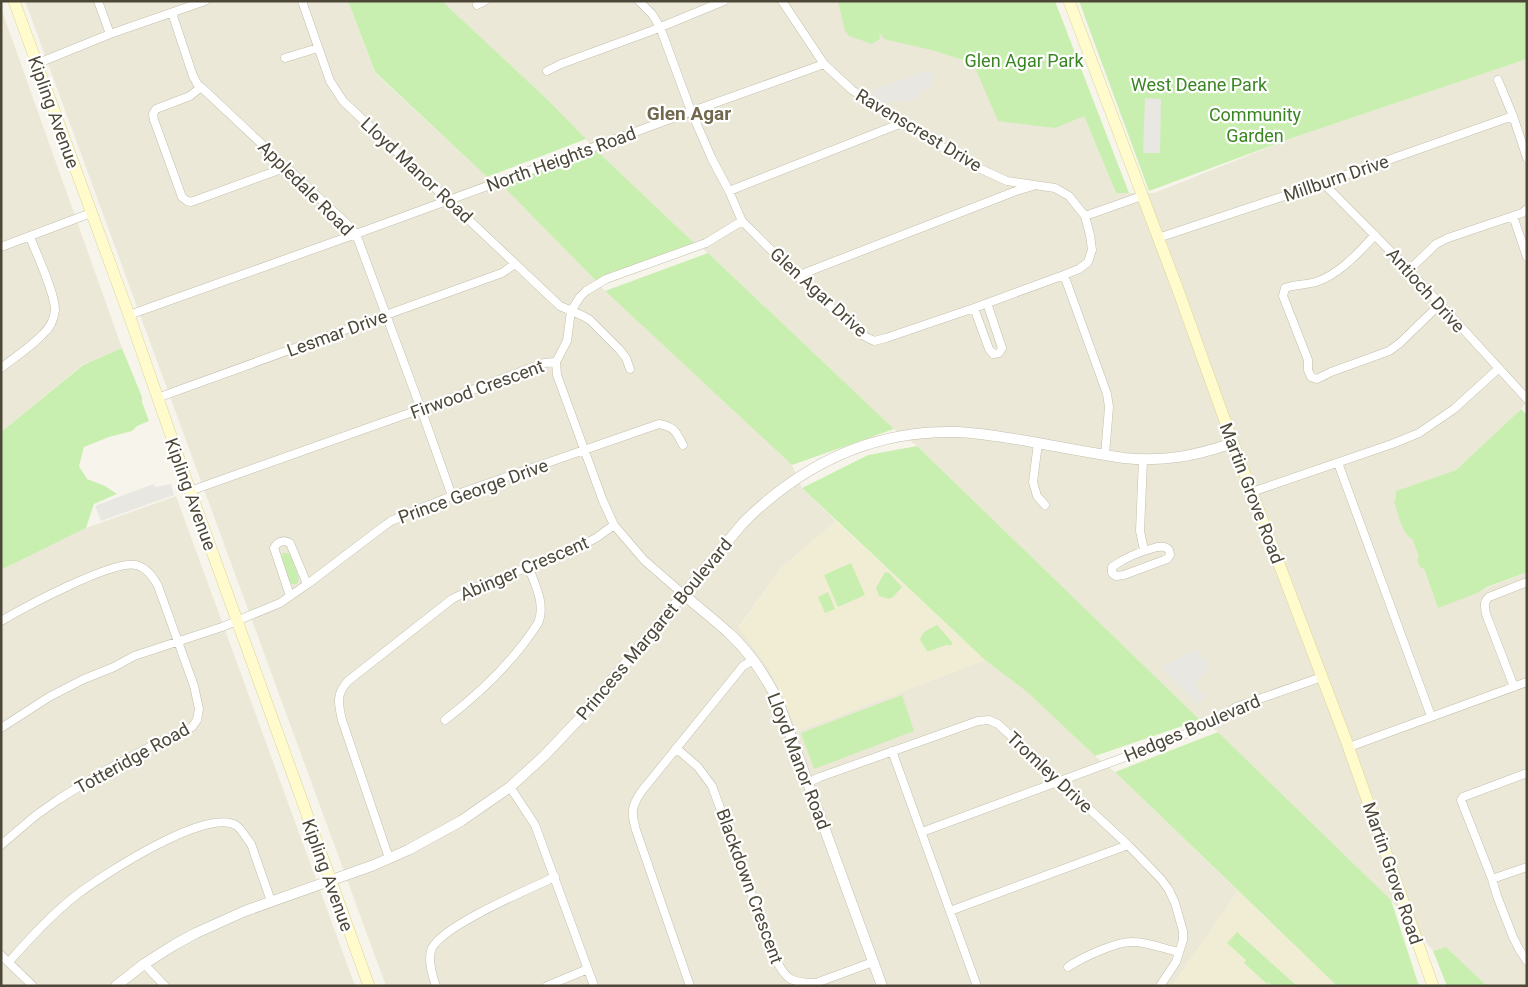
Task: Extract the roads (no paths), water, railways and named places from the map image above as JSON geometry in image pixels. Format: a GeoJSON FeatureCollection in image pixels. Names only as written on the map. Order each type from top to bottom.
{"type":"FeatureCollection","features":[{"type":"Feature","properties":{"kind":"main road","name":"Kipling Avenue"},"geometry":{"type":"LineString","coordinates":[[14,1],[369,986]]}},
{"type":"Feature","properties":{"kind":"main road","name":"Martin Grove Road"},"geometry":{"type":"LineString","coordinates":[[1069,1],[1233,444],[1349,747],[1433,986]]}},
{"type":"Feature","properties":{"kind":"street"},"geometry":{"type":"LineString","coordinates":[[98,1],[110,34]]}},
{"type":"Feature","properties":{"kind":"street"},"geometry":{"type":"LineString","coordinates":[[36,64],[110,34],[205,1]]}},
{"type":"Feature","properties":{"kind":"street","name":"Lloyd Manor Road"},"geometry":{"type":"LineString","coordinates":[[302,1],[333,87],[343,101],[560,306],[590,320],[626,358],[630,369]]}},
{"type":"Feature","properties":{"kind":"street","name":"Glen Agar Drive"},"geometry":{"type":"LineString","coordinates":[[639,1],[652,14],[660,27],[691,111],[742,221],[797,276],[860,334],[874,341],[974,308],[1079,269],[1088,262],[1092,250],[1085,216]]}},
{"type":"Feature","properties":{"kind":"street"},"geometry":{"type":"LineString","coordinates":[[547,71],[724,1]]}},
{"type":"Feature","properties":{"kind":"street","name":"Ravenscrest Drive"},"geometry":{"type":"LineString","coordinates":[[782,1],[824,64],[852,90],[972,165],[1007,181],[1055,188],[1069,196],[1085,216]]}},
{"type":"Feature","properties":{"kind":"street","name":"Appledale Road"},"geometry":{"type":"LineString","coordinates":[[172,13],[194,81],[287,166],[348,224],[356,234],[422,409],[452,496]]}},
{"type":"Feature","properties":{"kind":"street"},"geometry":{"type":"LineString","coordinates":[[285,58],[318,48]]}},
{"type":"Feature","properties":{"kind":"street","name":"North Heights Road"},"geometry":{"type":"LineString","coordinates":[[128,315],[824,64]]}},
{"type":"Feature","properties":{"kind":"street"},"geometry":{"type":"LineString","coordinates":[[1498,80],[1513,116],[1527,158]]}},
{"type":"Feature","properties":{"kind":"street"},"geometry":{"type":"LineString","coordinates":[[202,87],[190,96],[156,109],[152,114],[182,196],[187,201],[191,202],[287,166]]}},
{"type":"Feature","properties":{"kind":"street","name":"Millburn Drive"},"geometry":{"type":"LineString","coordinates":[[1158,238],[1323,184],[1513,116]]}},
{"type":"Feature","properties":{"kind":"street"},"geometry":{"type":"LineString","coordinates":[[729,191],[902,123]]}},
{"type":"Feature","properties":{"kind":"street","name":"Antioch Drive"},"geometry":{"type":"LineString","coordinates":[[1323,184],[1409,270],[1498,369],[1526,397]]}},
{"type":"Feature","properties":{"kind":"street"},"geometry":{"type":"LineString","coordinates":[[797,276],[1016,191],[1037,185]]}},
{"type":"Feature","properties":{"kind":"street"},"geometry":{"type":"LineString","coordinates":[[460,211],[464,194]]}},
{"type":"Feature","properties":{"kind":"street"},"geometry":{"type":"LineString","coordinates":[[1085,216],[1142,196]]}},
{"type":"Feature","properties":{"kind":"street"},"geometry":{"type":"LineString","coordinates":[[1409,270],[1436,244],[1448,238],[1522,213],[1527,209]]}},
{"type":"Feature","properties":{"kind":"street"},"geometry":{"type":"LineString","coordinates":[[1,247],[91,213]]}},
{"type":"Feature","properties":{"kind":"street"},"geometry":{"type":"LineString","coordinates":[[1514,216],[1527,257]]}},
{"type":"Feature","properties":{"kind":"street","name":"Firwood Crescent"},"geometry":{"type":"LineString","coordinates":[[190,491],[422,409],[544,363],[556,362],[567,341],[571,312],[586,291],[606,279],[706,243],[742,221]]}},
{"type":"Feature","properties":{"kind":"street"},"geometry":{"type":"LineString","coordinates":[[1375,235],[1341,268],[1331,275],[1306,285],[1285,288],[1283,296],[1308,360],[1308,370],[1311,377],[1314,379],[1318,378],[1389,351],[1400,343],[1439,304]]}},
{"type":"Feature","properties":{"kind":"street"},"geometry":{"type":"LineString","coordinates":[[1,368],[44,334],[54,316],[55,308],[52,293],[30,237]]}},
{"type":"Feature","properties":{"kind":"street","name":"Lesmar Drive"},"geometry":{"type":"LineString","coordinates":[[157,398],[502,274],[516,264]]}},
{"type":"Feature","properties":{"kind":"street"},"geometry":{"type":"LineString","coordinates":[[1064,275],[1107,394],[1109,407],[1105,455]]}},
{"type":"Feature","properties":{"kind":"street"},"geometry":{"type":"LineString","coordinates":[[974,308],[989,349],[993,354],[999,354],[1002,348],[987,303]]}},
{"type":"Feature","properties":{"kind":"street","name":"Lloyd Manor Road"},"geometry":{"type":"LineString","coordinates":[[556,362],[556,375],[603,501],[614,525],[644,560],[730,634],[753,660],[772,687],[882,986]]}},
{"type":"Feature","properties":{"kind":"street"},"geometry":{"type":"LineString","coordinates":[[1252,492],[1401,441],[1428,428],[1454,410],[1498,369]]}},
{"type":"Feature","properties":{"kind":"street","name":"Prince George Drive"},"geometry":{"type":"LineString","coordinates":[[1,728],[49,697],[134,656],[222,627],[280,603],[391,521],[430,504],[660,424],[669,426],[674,430],[683,445]]}},
{"type":"Feature","properties":{"kind":"street","name":"Princess Margaret Boulevard"},"geometry":{"type":"LineString","coordinates":[[116,986],[144,964],[196,932],[245,911],[389,858],[446,830],[510,788],[580,718],[742,524],[758,508],[795,478],[818,465],[844,453],[890,438],[941,432],[985,434],[1143,460],[1183,457],[1233,444]]}},
{"type":"Feature","properties":{"kind":"street"},"geometry":{"type":"LineString","coordinates":[[1038,443],[1033,482],[1037,496],[1045,506]]}},
{"type":"Feature","properties":{"kind":"street"},"geometry":{"type":"LineString","coordinates":[[1143,460],[1140,531],[1144,550]]}},
{"type":"Feature","properties":{"kind":"street"},"geometry":{"type":"LineString","coordinates":[[1338,463],[1431,716]]}},
{"type":"Feature","properties":{"kind":"street","name":"Abinger Crescent"},"geometry":{"type":"LineString","coordinates":[[389,858],[342,720],[338,705],[342,688],[348,681],[452,599],[481,585],[529,568],[584,545],[614,525]]}},
{"type":"Feature","properties":{"kind":"street"},"geometry":{"type":"LineString","coordinates":[[290,596],[274,548],[277,543],[287,541],[290,543],[307,584]]}},
{"type":"Feature","properties":{"kind":"street"},"geometry":{"type":"LineString","coordinates":[[1167,547],[1170,555],[1167,559],[1124,575],[1116,576],[1112,573],[1114,566],[1144,550],[1167,547]]}},
{"type":"Feature","properties":{"kind":"street"},"geometry":{"type":"LineString","coordinates":[[1,621],[23,608],[94,574],[121,566],[136,565],[154,577],[178,642]]}},
{"type":"Feature","properties":{"kind":"street"},"geometry":{"type":"LineString","coordinates":[[445,720],[477,694],[509,662],[538,624],[541,617],[540,600],[529,568]]}},
{"type":"Feature","properties":{"kind":"street"},"geometry":{"type":"LineString","coordinates":[[1514,688],[1486,614],[1485,600],[1497,593],[1527,582]]}},
{"type":"Feature","properties":{"kind":"street","name":"Totteridge Road"},"geometry":{"type":"LineString","coordinates":[[1,845],[35,816],[78,787],[163,740],[181,734],[192,727],[197,720],[198,697],[178,642]]}},
{"type":"Feature","properties":{"kind":"street"},"geometry":{"type":"LineString","coordinates":[[690,986],[631,811],[641,792],[676,748],[743,666],[753,660]]}},
{"type":"Feature","properties":{"kind":"street","name":"Hedges Boulevard"},"geometry":{"type":"LineString","coordinates":[[922,832],[1061,782],[1211,724],[1236,707],[1322,677]]}},
{"type":"Feature","properties":{"kind":"street"},"geometry":{"type":"LineString","coordinates":[[1349,747],[1527,682]]}},
{"type":"Feature","properties":{"kind":"street","name":"Tromley Drive"},"geometry":{"type":"LineString","coordinates":[[808,782],[820,776],[978,721],[994,721],[1128,845],[1161,879],[1172,895],[1183,940],[1176,962],[1160,986]]}},
{"type":"Feature","properties":{"kind":"street","name":"Blackdown Crescent"},"geometry":{"type":"LineString","coordinates":[[676,748],[698,767],[712,786],[775,958],[783,974],[790,980],[816,983],[873,962]]}},
{"type":"Feature","properties":{"kind":"street"},"geometry":{"type":"LineString","coordinates":[[892,751],[977,986]]}},
{"type":"Feature","properties":{"kind":"street"},"geometry":{"type":"LineString","coordinates":[[1527,773],[1463,797],[1461,800],[1513,937],[1518,949],[1527,961]]}},
{"type":"Feature","properties":{"kind":"street"},"geometry":{"type":"LineString","coordinates":[[510,788],[536,825],[594,986]]}},
{"type":"Feature","properties":{"kind":"street"},"geometry":{"type":"LineString","coordinates":[[9,962],[31,936],[59,910],[102,877],[168,840],[189,830],[213,823],[237,826],[247,838],[251,844],[271,902]]}},
{"type":"Feature","properties":{"kind":"street"},"geometry":{"type":"LineString","coordinates":[[950,911],[1128,845]]}},
{"type":"Feature","properties":{"kind":"street"},"geometry":{"type":"LineString","coordinates":[[1492,879],[1527,867]]}},
{"type":"Feature","properties":{"kind":"street"},"geometry":{"type":"LineString","coordinates":[[436,986],[430,964],[430,955],[441,937],[479,913],[555,877]]}},
{"type":"Feature","properties":{"kind":"street"},"geometry":{"type":"LineString","coordinates":[[1068,967],[1076,961],[1107,948],[1132,942],[1179,952]]}},
{"type":"Feature","properties":{"kind":"street"},"geometry":{"type":"LineString","coordinates":[[1,955],[33,986]]}},
{"type":"Feature","properties":{"kind":"street"},"geometry":{"type":"LineString","coordinates":[[144,964],[165,986]]}},
{"type":"Feature","properties":{"kind":"street"},"geometry":{"type":"LineString","coordinates":[[547,986],[588,969]]}},
{"type":"Feature","properties":{"kind":"district","name":"Glen Agar"},"geometry":{"type":"Point","coordinates":[689,113]}},
{"type":"Feature","properties":{"kind":"park label","name":"Glen Agar Park"},"geometry":{"type":"Point","coordinates":[1024,60]}},
{"type":"Feature","properties":{"kind":"park label","name":"West Deane Park"},"geometry":{"type":"Point","coordinates":[1199,84]}},
{"type":"Feature","properties":{"kind":"park label","name":"Community Garden"},"geometry":{"type":"Point","coordinates":[1255,124]}}]}
